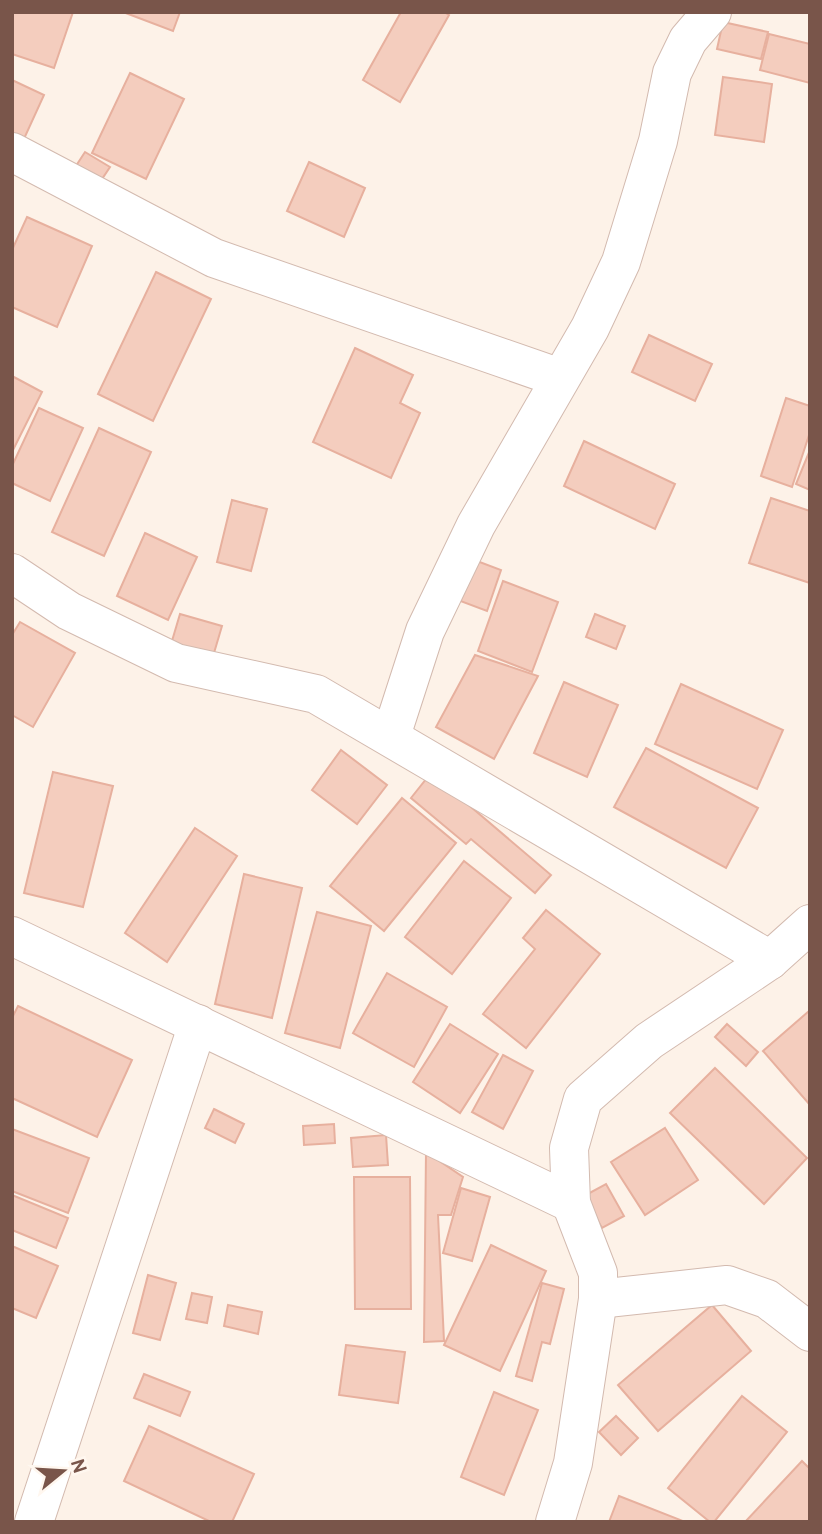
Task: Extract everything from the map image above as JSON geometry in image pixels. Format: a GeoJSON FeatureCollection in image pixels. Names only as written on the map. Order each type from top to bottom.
{"type":"FeatureCollection","features":[{"type":"Feature","properties":{"kind":"street"},"geometry":{"type":"LineString","coordinates":[[391,736],[425,631],[476,525],[590,328],[621,262],[658,141],[672,73],[688,40],[712,12]]}},
{"type":"Feature","properties":{"kind":"street"},"geometry":{"type":"LineString","coordinates":[[12,152],[214,258],[560,378]]}},
{"type":"Feature","properties":{"kind":"street"},"geometry":{"type":"LineString","coordinates":[[12,573],[69,611],[176,663],[316,694],[771,960]]}},
{"type":"Feature","properties":{"kind":"street"},"geometry":{"type":"LineString","coordinates":[[555,1522],[573,1463],[598,1299],[598,1273],[571,1203],[569,1147],[583,1099],[649,1041],[771,960],[810,924]]}},
{"type":"Feature","properties":{"kind":"street"},"geometry":{"type":"LineString","coordinates":[[12,936],[571,1203]]}},
{"type":"Feature","properties":{"kind":"street"},"geometry":{"type":"LineString","coordinates":[[34,1522],[198,1024]]}},
{"type":"Feature","properties":{"kind":"street"},"geometry":{"type":"LineString","coordinates":[[598,1299],[727,1284],[767,1299],[810,1332]]}},
{"type":"Feature","properties":{"kind":"building"},"geometry":{"type":"Polygon","coordinates":[[[12,12],[73,12],[54,68],[12,54],[12,12]]]}},
{"type":"Feature","properties":{"kind":"building"},"geometry":{"type":"Polygon","coordinates":[[[123,12],[180,12],[173,31],[123,12]]]}},
{"type":"Feature","properties":{"kind":"building"},"geometry":{"type":"Polygon","coordinates":[[[401,12],[444,12],[449,15],[400,102],[363,80],[401,12]]]}},
{"type":"Feature","properties":{"kind":"building"},"geometry":{"type":"Polygon","coordinates":[[[723,22],[768,32],[761,59],[717,49],[723,22]]]}},
{"type":"Feature","properties":{"kind":"building"},"geometry":{"type":"Polygon","coordinates":[[[769,34],[810,44],[810,83],[760,70],[769,34]]]}},
{"type":"Feature","properties":{"kind":"building"},"geometry":{"type":"Polygon","coordinates":[[[130,73],[184,99],[146,179],[92,153],[130,73]]]}},
{"type":"Feature","properties":{"kind":"building"},"geometry":{"type":"Polygon","coordinates":[[[723,77],[772,84],[764,142],[715,135],[723,77]]]}},
{"type":"Feature","properties":{"kind":"building"},"geometry":{"type":"Polygon","coordinates":[[[12,80],[44,95],[23,141],[12,136],[12,80]]]}},
{"type":"Feature","properties":{"kind":"building"},"geometry":{"type":"Polygon","coordinates":[[[85,152],[110,167],[96,188],[72,172],[85,152]]]}},
{"type":"Feature","properties":{"kind":"building"},"geometry":{"type":"Polygon","coordinates":[[[309,162],[365,188],[344,237],[287,211],[309,162]]]}},
{"type":"Feature","properties":{"kind":"building"},"geometry":{"type":"Polygon","coordinates":[[[27,217],[92,246],[57,327],[12,307],[12,250],[27,217]]]}},
{"type":"Feature","properties":{"kind":"building"},"geometry":{"type":"Polygon","coordinates":[[[156,272],[211,299],[153,421],[98,394],[156,272]]]}},
{"type":"Feature","properties":{"kind":"building"},"geometry":{"type":"Polygon","coordinates":[[[649,335],[712,364],[695,401],[632,372],[649,335]]]}},
{"type":"Feature","properties":{"kind":"building"},"geometry":{"type":"Polygon","coordinates":[[[355,348],[413,375],[400,403],[420,413],[391,478],[313,442],[355,348]]]}},
{"type":"Feature","properties":{"kind":"building"},"geometry":{"type":"Polygon","coordinates":[[[12,376],[42,392],[12,452],[12,376]]]}},
{"type":"Feature","properties":{"kind":"building"},"geometry":{"type":"Polygon","coordinates":[[[786,398],[810,406],[810,432],[792,487],[761,476],[786,398]]]}},
{"type":"Feature","properties":{"kind":"building"},"geometry":{"type":"Polygon","coordinates":[[[39,408],[83,428],[50,501],[12,483],[12,466],[39,408]]]}},
{"type":"Feature","properties":{"kind":"building"},"geometry":{"type":"Polygon","coordinates":[[[99,428],[151,452],[104,556],[52,532],[99,428]]]}},
{"type":"Feature","properties":{"kind":"building"},"geometry":{"type":"Polygon","coordinates":[[[584,441],[675,484],[655,529],[564,486],[584,441]]]}},
{"type":"Feature","properties":{"kind":"building"},"geometry":{"type":"Polygon","coordinates":[[[810,450],[810,490],[796,484],[810,450]]]}},
{"type":"Feature","properties":{"kind":"building"},"geometry":{"type":"Polygon","coordinates":[[[771,498],[810,511],[810,583],[749,563],[771,498]]]}},
{"type":"Feature","properties":{"kind":"building"},"geometry":{"type":"Polygon","coordinates":[[[232,500],[267,509],[251,571],[217,562],[232,500]]]}},
{"type":"Feature","properties":{"kind":"building"},"geometry":{"type":"Polygon","coordinates":[[[145,533],[197,557],[168,620],[117,596],[145,533]]]}},
{"type":"Feature","properties":{"kind":"building"},"geometry":{"type":"Polygon","coordinates":[[[469,558],[501,570],[487,611],[455,599],[469,558]]]}},
{"type":"Feature","properties":{"kind":"building"},"geometry":{"type":"Polygon","coordinates":[[[503,581],[558,602],[532,672],[478,651],[503,581]]]}},
{"type":"Feature","properties":{"kind":"building"},"geometry":{"type":"Polygon","coordinates":[[[180,614],[222,626],[211,663],[169,651],[180,614]]]}},
{"type":"Feature","properties":{"kind":"building"},"geometry":{"type":"Polygon","coordinates":[[[595,614],[625,626],[616,649],[586,637],[595,614]]]}},
{"type":"Feature","properties":{"kind":"building"},"geometry":{"type":"Polygon","coordinates":[[[20,622],[75,653],[33,727],[12,715],[12,635],[20,622]]]}},
{"type":"Feature","properties":{"kind":"building"},"geometry":{"type":"Polygon","coordinates":[[[475,655],[538,676],[494,759],[436,727],[475,655]]]}},
{"type":"Feature","properties":{"kind":"building"},"geometry":{"type":"Polygon","coordinates":[[[564,682],[618,705],[587,777],[534,753],[564,682]]]}},
{"type":"Feature","properties":{"kind":"building"},"geometry":{"type":"Polygon","coordinates":[[[681,684],[783,730],[757,789],[655,744],[681,684]]]}},
{"type":"Feature","properties":{"kind":"building"},"geometry":{"type":"Polygon","coordinates":[[[646,748],[758,808],[726,868],[614,807],[646,748]]]}},
{"type":"Feature","properties":{"kind":"building"},"geometry":{"type":"Polygon","coordinates":[[[341,750],[387,785],[357,824],[312,790],[341,750]]]}},
{"type":"Feature","properties":{"kind":"building"},"geometry":{"type":"Polygon","coordinates":[[[53,772],[113,786],[83,907],[24,893],[53,772]]]}},
{"type":"Feature","properties":{"kind":"building"},"geometry":{"type":"Polygon","coordinates":[[[431,773],[551,875],[535,893],[471,839],[466,844],[411,798],[431,773]]]}},
{"type":"Feature","properties":{"kind":"building"},"geometry":{"type":"Polygon","coordinates":[[[402,798],[456,843],[384,931],[330,886],[402,798]]]}},
{"type":"Feature","properties":{"kind":"building"},"geometry":{"type":"Polygon","coordinates":[[[195,828],[237,856],[167,962],[125,933],[195,828]]]}},
{"type":"Feature","properties":{"kind":"building"},"geometry":{"type":"Polygon","coordinates":[[[464,861],[511,898],[452,974],[405,937],[464,861]]]}},
{"type":"Feature","properties":{"kind":"building"},"geometry":{"type":"Polygon","coordinates":[[[244,874],[302,888],[272,1018],[215,1004],[244,874]]]}},
{"type":"Feature","properties":{"kind":"building"},"geometry":{"type":"Polygon","coordinates":[[[546,910],[600,954],[526,1048],[483,1014],[535,949],[523,938],[546,910]]]}},
{"type":"Feature","properties":{"kind":"building"},"geometry":{"type":"Polygon","coordinates":[[[317,912],[371,926],[340,1048],[285,1033],[317,912]]]}},
{"type":"Feature","properties":{"kind":"building"},"geometry":{"type":"Polygon","coordinates":[[[387,973],[447,1007],[414,1067],[353,1033],[387,973]]]}},
{"type":"Feature","properties":{"kind":"building"},"geometry":{"type":"Polygon","coordinates":[[[18,1006],[132,1060],[97,1137],[12,1098],[12,1018],[18,1006]]]}},
{"type":"Feature","properties":{"kind":"building"},"geometry":{"type":"Polygon","coordinates":[[[810,1011],[810,1105],[763,1051],[810,1011]]]}},
{"type":"Feature","properties":{"kind":"building"},"geometry":{"type":"Polygon","coordinates":[[[450,1024],[498,1054],[460,1113],[413,1082],[450,1024]]]}},
{"type":"Feature","properties":{"kind":"building"},"geometry":{"type":"Polygon","coordinates":[[[727,1024],[758,1052],[746,1066],[715,1037],[727,1024]]]}},
{"type":"Feature","properties":{"kind":"building"},"geometry":{"type":"Polygon","coordinates":[[[503,1055],[533,1071],[503,1129],[472,1112],[503,1055]]]}},
{"type":"Feature","properties":{"kind":"building"},"geometry":{"type":"Polygon","coordinates":[[[715,1068],[807,1158],[764,1204],[670,1113],[715,1068]]]}},
{"type":"Feature","properties":{"kind":"building"},"geometry":{"type":"Polygon","coordinates":[[[214,1109],[244,1124],[235,1143],[205,1128],[214,1109]]]}},
{"type":"Feature","properties":{"kind":"building"},"geometry":{"type":"Polygon","coordinates":[[[334,1124],[335,1143],[304,1145],[303,1126],[334,1124]]]}},
{"type":"Feature","properties":{"kind":"building"},"geometry":{"type":"Polygon","coordinates":[[[665,1128],[698,1180],[645,1215],[611,1162],[665,1128]]]}},
{"type":"Feature","properties":{"kind":"building"},"geometry":{"type":"Polygon","coordinates":[[[12,1129],[89,1158],[68,1213],[12,1191],[12,1129]]]}},
{"type":"Feature","properties":{"kind":"building"},"geometry":{"type":"Polygon","coordinates":[[[386,1135],[388,1165],[353,1167],[351,1138],[386,1135]]]}},
{"type":"Feature","properties":{"kind":"building"},"geometry":{"type":"Polygon","coordinates":[[[426,1152],[463,1177],[451,1215],[438,1215],[444,1341],[424,1342],[426,1152]]]}},
{"type":"Feature","properties":{"kind":"building"},"geometry":{"type":"Polygon","coordinates":[[[354,1177],[410,1177],[411,1309],[355,1309],[354,1177]]]}},
{"type":"Feature","properties":{"kind":"building"},"geometry":{"type":"Polygon","coordinates":[[[606,1184],[624,1216],[602,1228],[584,1196],[606,1184]]]}},
{"type":"Feature","properties":{"kind":"building"},"geometry":{"type":"Polygon","coordinates":[[[461,1188],[490,1197],[472,1261],[443,1253],[461,1188]]]}},
{"type":"Feature","properties":{"kind":"building"},"geometry":{"type":"Polygon","coordinates":[[[12,1195],[68,1218],[56,1248],[12,1230],[12,1195]]]}},
{"type":"Feature","properties":{"kind":"building"},"geometry":{"type":"Polygon","coordinates":[[[491,1245],[546,1271],[500,1371],[444,1345],[491,1245]]]}},
{"type":"Feature","properties":{"kind":"building"},"geometry":{"type":"Polygon","coordinates":[[[12,1246],[58,1266],[36,1318],[12,1308],[12,1246]]]}},
{"type":"Feature","properties":{"kind":"building"},"geometry":{"type":"Polygon","coordinates":[[[148,1275],[176,1283],[160,1340],[133,1333],[148,1275]]]}},
{"type":"Feature","properties":{"kind":"building"},"geometry":{"type":"Polygon","coordinates":[[[542,1283],[564,1289],[550,1344],[542,1342],[532,1381],[516,1376],[542,1283]]]}},
{"type":"Feature","properties":{"kind":"building"},"geometry":{"type":"Polygon","coordinates":[[[192,1293],[212,1297],[207,1323],[186,1319],[192,1293]]]}},
{"type":"Feature","properties":{"kind":"building"},"geometry":{"type":"Polygon","coordinates":[[[228,1305],[262,1312],[258,1334],[224,1326],[228,1305]]]}},
{"type":"Feature","properties":{"kind":"building"},"geometry":{"type":"Polygon","coordinates":[[[712,1305],[751,1351],[658,1431],[618,1385],[712,1305]]]}},
{"type":"Feature","properties":{"kind":"building"},"geometry":{"type":"Polygon","coordinates":[[[346,1345],[405,1352],[398,1403],[339,1395],[346,1345]]]}},
{"type":"Feature","properties":{"kind":"building"},"geometry":{"type":"Polygon","coordinates":[[[144,1374],[190,1392],[180,1416],[134,1398],[144,1374]]]}},
{"type":"Feature","properties":{"kind":"building"},"geometry":{"type":"Polygon","coordinates":[[[494,1392],[538,1410],[504,1495],[461,1477],[494,1392]]]}},
{"type":"Feature","properties":{"kind":"building"},"geometry":{"type":"Polygon","coordinates":[[[742,1396],[787,1432],[714,1522],[710,1522],[668,1488],[742,1396]]]}},
{"type":"Feature","properties":{"kind":"building"},"geometry":{"type":"Polygon","coordinates":[[[616,1416],[638,1438],[621,1455],[599,1432],[616,1416]]]}},
{"type":"Feature","properties":{"kind":"building"},"geometry":{"type":"Polygon","coordinates":[[[149,1426],[254,1474],[232,1522],[211,1522],[124,1481],[149,1426]]]}},
{"type":"Feature","properties":{"kind":"building"},"geometry":{"type":"Polygon","coordinates":[[[802,1461],[810,1469],[810,1522],[745,1522],[802,1461]]]}},
{"type":"Feature","properties":{"kind":"building"},"geometry":{"type":"Polygon","coordinates":[[[619,1496],[683,1521],[609,1522],[619,1496]]]}}]}
